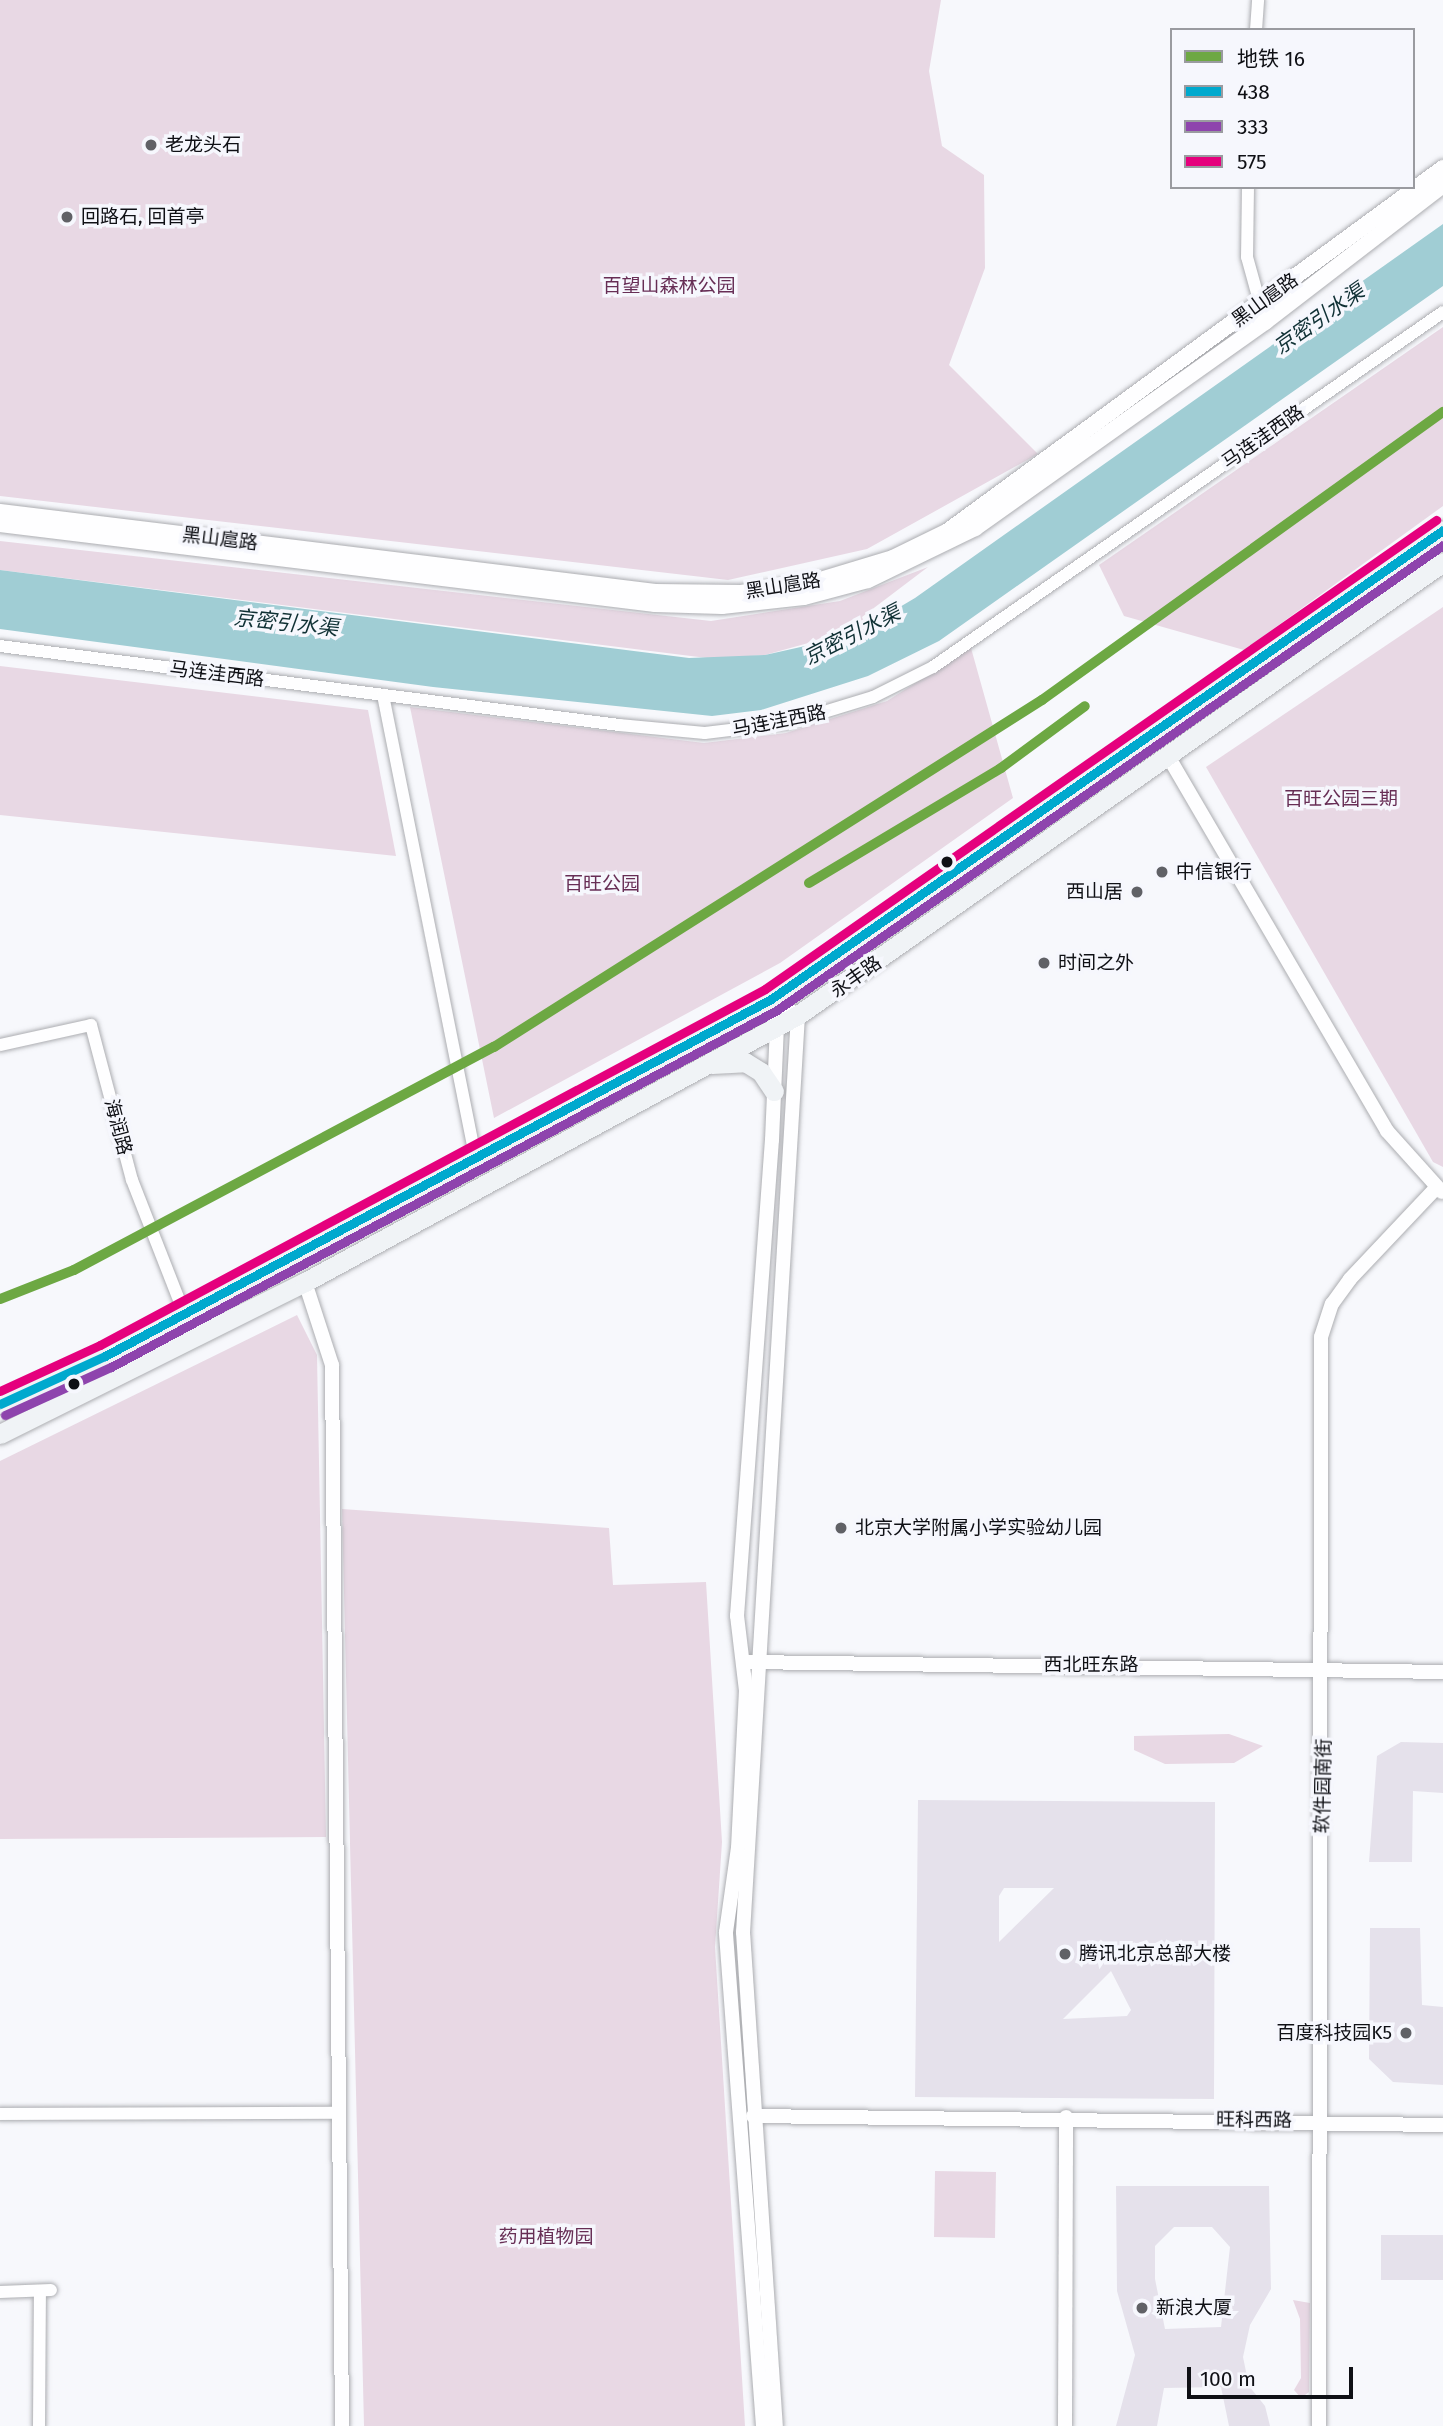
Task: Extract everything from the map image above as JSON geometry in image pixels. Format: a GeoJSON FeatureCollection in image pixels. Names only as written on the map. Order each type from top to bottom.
{"type":"FeatureCollection","features":[{"type":"Feature","properties":{"kind":"main road","name":"黑山扈路"},"geometry":{"type":"LineString","coordinates":[[1415,188],[1443,167]]}},
{"type":"Feature","properties":{"kind":"main road","name":"黑山扈路"},"geometry":{"type":"LineString","coordinates":[[0,524],[655,604],[722,607],[804,597],[868,580],[955,541],[1265,322],[1443,184]]}},
{"type":"Feature","properties":{"kind":"main road","name":"黑山扈路"},"geometry":{"type":"LineString","coordinates":[[0,512],[654,592],[730,594],[802,585],[893,558],[948,531],[1414,189]]}},
{"type":"Feature","properties":{"kind":"main road","name":"永丰路"},"geometry":{"type":"LineString","coordinates":[[0,1404],[184,1313],[475,1154],[771,999],[1443,530]]}},
{"type":"Feature","properties":{"kind":"main road","name":"永丰路"},"geometry":{"type":"LineString","coordinates":[[0,1434],[305,1282],[798,1015],[1443,562]]}},
{"type":"Feature","properties":{"kind":"main road"},"geometry":{"type":"LineString","coordinates":[[701,1066],[745,1062],[761,1072],[774,1091]]}},
{"type":"Feature","properties":{"kind":"street"},"geometry":{"type":"LineString","coordinates":[[1256,28],[1258,0]]}},
{"type":"Feature","properties":{"kind":"street"},"geometry":{"type":"LineString","coordinates":[[1248,189],[1247,257],[1256,307],[1265,322]]}},
{"type":"Feature","properties":{"kind":"street","name":"马连洼西路"},"geometry":{"type":"LineString","coordinates":[[0,646],[705,733],[788,723],[873,697],[933,667],[1443,312]]}},
{"type":"Feature","properties":{"kind":"street"},"geometry":{"type":"LineString","coordinates":[[383,695],[475,1154]]}},
{"type":"Feature","properties":{"kind":"street"},"geometry":{"type":"LineString","coordinates":[[1168,756],[1387,1131],[1439,1190]]}},
{"type":"Feature","properties":{"kind":"street"},"geometry":{"type":"LineString","coordinates":[[771,999],[798,1015],[743,1931],[753,2116],[776,2426]]}},
{"type":"Feature","properties":{"kind":"street"},"geometry":{"type":"LineString","coordinates":[[763,2426],[726,1932],[742,1769],[746,1691],[740,1662],[737,1616],[774,1091],[777,1027],[771,999]]}},
{"type":"Feature","properties":{"kind":"street","name":"海润路"},"geometry":{"type":"LineString","coordinates":[[0,1045],[91,1025],[132,1180],[184,1313]]}},
{"type":"Feature","properties":{"kind":"street","name":"软件园南街"},"geometry":{"type":"LineString","coordinates":[[1319,2426],[1324,1667],[1321,1337],[1332,1304],[1350,1279],[1439,1190]]}},
{"type":"Feature","properties":{"kind":"street"},"geometry":{"type":"LineString","coordinates":[[305,1282],[332,1365],[335,2113],[342,2426]]}},
{"type":"Feature","properties":{"kind":"street","name":"西北旺东路"},"geometry":{"type":"LineString","coordinates":[[740,1662],[1324,1667],[1443,1672]]}},
{"type":"Feature","properties":{"kind":"street"},"geometry":{"type":"LineString","coordinates":[[0,2114],[335,2113]]}},
{"type":"Feature","properties":{"kind":"street","name":"旺科西路"},"geometry":{"type":"LineString","coordinates":[[753,2116],[1066,2117],[1443,2125]]}},
{"type":"Feature","properties":{"kind":"street"},"geometry":{"type":"LineString","coordinates":[[1065,2426],[1066,2117]]}},
{"type":"Feature","properties":{"kind":"street"},"geometry":{"type":"LineString","coordinates":[[0,2291],[46,2291],[39,2426]]}},
{"type":"Feature","properties":{"kind":"green space","name":"百望山森林公园"},"geometry":{"type":"Polygon","coordinates":[[[0,0],[941,0],[929,71],[942,146],[984,175],[985,268],[949,365],[1038,454],[867,549],[728,580],[0,496],[0,0]]]}},
{"type":"Feature","properties":{"kind":"green space"},"geometry":{"type":"Polygon","coordinates":[[[1443,327],[1443,506],[1244,650],[1124,616],[1099,565],[1443,327]]]}},
{"type":"Feature","properties":{"kind":"green space"},"geometry":{"type":"Polygon","coordinates":[[[0,541],[711,621],[840,601],[928,567],[862,617],[866,627],[765,655],[715,659],[0,570],[0,541]]]}},
{"type":"Feature","properties":{"kind":"green space","name":"百旺公园三期"},"geometry":{"type":"Polygon","coordinates":[[[1443,607],[1443,1167],[1433,1162],[1206,767],[1443,607]]]}},
{"type":"Feature","properties":{"kind":"green space","name":"百旺公园"},"geometry":{"type":"Polygon","coordinates":[[[971,648],[1013,798],[780,963],[494,1118],[410,707],[704,743],[786,733],[887,701],[971,648]]]}},
{"type":"Feature","properties":{"kind":"green space"},"geometry":{"type":"Polygon","coordinates":[[[0,666],[368,710],[396,856],[0,815],[0,666]]]}},
{"type":"Feature","properties":{"kind":"green space"},"geometry":{"type":"Polygon","coordinates":[[[297,1315],[317,1355],[326,1837],[0,1839],[0,1461],[297,1315]]]}},
{"type":"Feature","properties":{"kind":"green space","name":"药用植物园"},"geometry":{"type":"Polygon","coordinates":[[[342,1509],[609,1528],[613,1585],[706,1582],[722,1842],[715,1947],[745,2426],[364,2426],[342,1509]]]}},
{"type":"Feature","properties":{"kind":"green space"},"geometry":{"type":"Polygon","coordinates":[[[1229,1734],[1263,1746],[1234,1763],[1165,1764],[1134,1750],[1134,1736],[1229,1734]]]}},
{"type":"Feature","properties":{"kind":"green space"},"geometry":{"type":"Polygon","coordinates":[[[935,2171],[996,2172],[995,2238],[934,2237],[935,2171]]]}},
{"type":"Feature","properties":{"kind":"green space"},"geometry":{"type":"Polygon","coordinates":[[[1293,2300],[1310,2303],[1309,2392],[1301,2398],[1294,2390],[1301,2378],[1300,2319],[1293,2300]]]}},
{"type":"Feature","properties":{"kind":"water","name":"京密引水渠"},"geometry":{"type":"Polygon","coordinates":[[[1443,224],[1443,286],[939,641],[868,676],[761,710],[712,716],[433,687],[0,629],[0,570],[689,658],[765,655],[823,642],[866,627],[915,598],[1443,224]]]}},
{"type":"Feature","properties":{"kind":"building"},"geometry":{"type":"Polygon","coordinates":[[[1401,1742],[1443,1743],[1443,1793],[1413,1791],[1412,1862],[1369,1862],[1377,1756],[1401,1742]]]}},
{"type":"Feature","properties":{"kind":"building","name":"腾讯北京总部大楼"},"geometry":{"type":"Polygon","coordinates":[[[918,1800],[1215,1802],[1214,2099],[915,2097],[918,1800]],[[1004,1888],[999,1896],[999,1942],[1054,1888],[1004,1888]],[[1111,1971],[1063,2019],[1127,2016],[1131,2010],[1111,1971]]]}},
{"type":"Feature","properties":{"kind":"building","name":"百度科技园K5"},"geometry":{"type":"Polygon","coordinates":[[[1370,1928],[1420,1928],[1422,2005],[1443,2007],[1443,2085],[1393,2082],[1369,2059],[1370,1928]]]}},
{"type":"Feature","properties":{"kind":"building","name":"新浪大厦"},"geometry":{"type":"Polygon","coordinates":[[[1116,2186],[1269,2186],[1271,2289],[1250,2325],[1243,2357],[1249,2386],[1265,2406],[1270,2426],[1229,2426],[1221,2387],[1164,2388],[1157,2426],[1116,2426],[1135,2355],[1117,2291],[1116,2186]],[[1174,2227],[1155,2246],[1155,2279],[1165,2329],[1221,2327],[1230,2247],[1212,2227],[1174,2227]]]}},
{"type":"Feature","properties":{"kind":"building"},"geometry":{"type":"Polygon","coordinates":[[[1381,2235],[1443,2235],[1443,2280],[1381,2280],[1381,2235]]]}},
{"type":"Feature","properties":{"kind":"metro line","name":"16"},"geometry":{"type":"LineString","coordinates":[[0,1299],[74,1270],[494,1047],[1042,700],[1443,412]]}},
{"type":"Feature","properties":{"kind":"metro line","name":"16"},"geometry":{"type":"LineString","coordinates":[[809,883],[1001,768],[1085,706]]}},
{"type":"Feature","properties":{"kind":"transit line","name":"575"},"geometry":{"type":"LineString","coordinates":[[0,1391],[100,1345],[765,989],[1436,520]]}},
{"type":"Feature","properties":{"kind":"transit line","name":"438"},"geometry":{"type":"LineString","coordinates":[[0,1404],[105,1356],[771,999],[1443,530]]}},
{"type":"Feature","properties":{"kind":"transit line","name":"333"},"geometry":{"type":"LineString","coordinates":[[5,1415],[111,1367],[777,1010],[1443,545]]}},
{"type":"Feature","properties":{"kind":"place","name":"老龙头石"},"geometry":{"type":"Point","coordinates":[151,145]}},
{"type":"Feature","properties":{"kind":"place","name":"回路石, 回首亭"},"geometry":{"type":"Point","coordinates":[67,217]}},
{"type":"Feature","properties":{"kind":"place","name":"中信银行"},"geometry":{"type":"Point","coordinates":[1162,872]}},
{"type":"Feature","properties":{"kind":"place","name":"西山居"},"geometry":{"type":"Point","coordinates":[1137,892]}},
{"type":"Feature","properties":{"kind":"place","name":"时间之外"},"geometry":{"type":"Point","coordinates":[1044,963]}},
{"type":"Feature","properties":{"kind":"place","name":"北京大学附属小学实验幼儿园"},"geometry":{"type":"Point","coordinates":[841,1528]}},
{"type":"Feature","properties":{"kind":"place","name":"腾讯北京总部大楼"},"geometry":{"type":"Point","coordinates":[1065,1954]}},
{"type":"Feature","properties":{"kind":"place","name":"百度科技园K5"},"geometry":{"type":"Point","coordinates":[1406,2033]}},
{"type":"Feature","properties":{"kind":"place","name":"新浪大厦"},"geometry":{"type":"Point","coordinates":[1142,2308]}}]}
